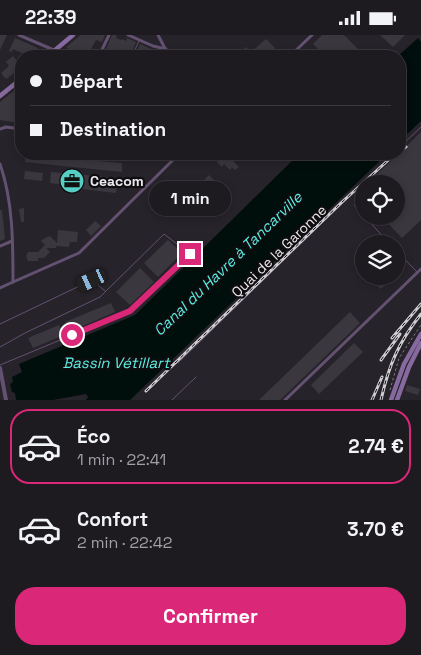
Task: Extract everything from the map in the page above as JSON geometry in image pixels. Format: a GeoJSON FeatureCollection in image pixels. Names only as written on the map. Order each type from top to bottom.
{"type":"FeatureCollection","features":[{"type":"Feature","properties":{"kind":"main road"},"geometry":{"type":"LineString","coordinates":[[53,50],[74,35]]}},
{"type":"Feature","properties":{"kind":"main road"},"geometry":{"type":"LineString","coordinates":[[0,96],[15,84]]}},
{"type":"Feature","properties":{"kind":"main road"},"geometry":{"type":"LineString","coordinates":[[391,400],[404,364],[421,334]]}},
{"type":"Feature","properties":{"kind":"main road"},"geometry":{"type":"LineString","coordinates":[[397,400],[409,367],[421,343]]}},
{"type":"Feature","properties":{"kind":"street"},"geometry":{"type":"LineString","coordinates":[[19,35],[53,50]]}},
{"type":"Feature","properties":{"kind":"street"},"geometry":{"type":"LineString","coordinates":[[103,50],[109,35]]}},
{"type":"Feature","properties":{"kind":"street"},"geometry":{"type":"LineString","coordinates":[[128,35],[153,46],[166,49]]}},
{"type":"Feature","properties":{"kind":"street"},"geometry":{"type":"LineString","coordinates":[[158,35],[166,49]]}},
{"type":"Feature","properties":{"kind":"street"},"geometry":{"type":"LineString","coordinates":[[296,50],[312,35]]}},
{"type":"Feature","properties":{"kind":"street"},"geometry":{"type":"LineString","coordinates":[[0,129],[6,127],[15,128]]}},
{"type":"Feature","properties":{"kind":"street"},"geometry":{"type":"LineString","coordinates":[[0,288],[78,253],[173,160]]}},
{"type":"Feature","properties":{"kind":"street"},"geometry":{"type":"LineString","coordinates":[[0,164],[6,180],[9,198],[14,282]]}},
{"type":"Feature","properties":{"kind":"street"},"geometry":{"type":"LineString","coordinates":[[0,246],[12,241]]}},
{"type":"Feature","properties":{"kind":"street"},"geometry":{"type":"LineString","coordinates":[[285,400],[419,271]]}},
{"type":"Feature","properties":{"kind":"street"},"geometry":{"type":"LineString","coordinates":[[0,367],[6,400]]}},
{"type":"Feature","properties":{"kind":"lane"},"geometry":{"type":"LineString","coordinates":[[135,50],[140,40]]}},
{"type":"Feature","properties":{"kind":"lane"},"geometry":{"type":"LineString","coordinates":[[406,141],[421,127]]}},
{"type":"Feature","properties":{"kind":"lane","name":"Quai de la Garonne"},"geometry":{"type":"LineString","coordinates":[[178,363],[387,160]]}},
{"type":"Feature","properties":{"kind":"lane"},"geometry":{"type":"LineString","coordinates":[[372,225],[382,235]]}},
{"type":"Feature","properties":{"kind":"lane"},"geometry":{"type":"LineString","coordinates":[[0,347],[100,297],[164,234],[190,254],[130,311],[0,367]]}},
{"type":"Feature","properties":{"kind":"lane"},"geometry":{"type":"LineString","coordinates":[[405,258],[419,271]]}},
{"type":"Feature","properties":{"kind":"lane"},"geometry":{"type":"LineString","coordinates":[[0,324],[92,280],[106,292]]}},
{"type":"Feature","properties":{"kind":"lane"},"geometry":{"type":"LineString","coordinates":[[172,400],[196,377]]}},
{"type":"Feature","properties":{"kind":"water"},"geometry":{"type":"Polygon","coordinates":[[[418,38],[421,42],[421,121],[406,135],[406,50],[418,38]]]}},
{"type":"Feature","properties":{"kind":"water","name":"Bassin Vétillart"},"geometry":{"type":"Polygon","coordinates":[[[293,160],[381,160],[365,175],[355,175],[355,185],[130,400],[86,400],[88,397],[86,394],[53,400],[16,400],[15,393],[12,392],[10,384],[13,382],[12,377],[22,372],[19,364],[135,315],[293,160]]]}},
{"type":"Feature","properties":{"kind":"building"},"geometry":{"type":"Polygon","coordinates":[[[0,35],[7,35],[0,50],[0,35]]]}},
{"type":"Feature","properties":{"kind":"building"},"geometry":{"type":"Polygon","coordinates":[[[81,35],[105,35],[102,42],[96,40],[92,50],[69,50],[66,47],[81,35]]]}},
{"type":"Feature","properties":{"kind":"building"},"geometry":{"type":"Polygon","coordinates":[[[112,35],[117,35],[116,38],[121,40],[126,41],[127,38],[136,42],[133,50],[106,50],[112,35]]]}},
{"type":"Feature","properties":{"kind":"building"},"geometry":{"type":"Polygon","coordinates":[[[322,35],[344,35],[359,50],[319,50],[313,44],[322,35]]]}},
{"type":"Feature","properties":{"kind":"building"},"geometry":{"type":"Polygon","coordinates":[[[380,35],[405,35],[393,47],[380,35]]]}},
{"type":"Feature","properties":{"kind":"building"},"geometry":{"type":"Polygon","coordinates":[[[15,38],[38,48],[37,50],[13,49],[12,52],[9,51],[15,38]]]}},
{"type":"Feature","properties":{"kind":"building"},"geometry":{"type":"Polygon","coordinates":[[[266,39],[275,48],[273,50],[253,50],[266,39]]]}},
{"type":"Feature","properties":{"kind":"building"},"geometry":{"type":"Polygon","coordinates":[[[140,44],[154,50],[137,50],[140,44]]]}},
{"type":"Feature","properties":{"kind":"building"},"geometry":{"type":"Polygon","coordinates":[[[13,56],[15,58],[15,72],[6,79],[1,73],[9,66],[6,62],[13,56]]]}},
{"type":"Feature","properties":{"kind":"building"},"geometry":{"type":"Polygon","coordinates":[[[15,90],[15,122],[0,120],[0,102],[15,90]]]}},
{"type":"Feature","properties":{"kind":"building"},"geometry":{"type":"Polygon","coordinates":[[[421,132],[421,220],[405,235],[399,235],[390,225],[405,225],[405,175],[376,175],[392,160],[406,160],[406,146],[421,132]]]}},
{"type":"Feature","properties":{"kind":"building"},"geometry":{"type":"Polygon","coordinates":[[[25,160],[85,160],[122,163],[122,172],[25,162],[25,160]]]}},
{"type":"Feature","properties":{"kind":"building"},"geometry":{"type":"Polygon","coordinates":[[[219,160],[232,160],[239,167],[235,170],[232,167],[230,170],[224,164],[222,167],[217,162],[219,160]]]}},
{"type":"Feature","properties":{"kind":"building"},"geometry":{"type":"Polygon","coordinates":[[[25,171],[43,173],[42,181],[24,179],[25,171]]]}},
{"type":"Feature","properties":{"kind":"building"},"geometry":{"type":"Polygon","coordinates":[[[51,172],[118,178],[116,193],[50,183],[51,172]]]}},
{"type":"Feature","properties":{"kind":"building"},"geometry":{"type":"Polygon","coordinates":[[[209,175],[217,183],[200,199],[193,191],[209,175]]]}},
{"type":"Feature","properties":{"kind":"building"},"geometry":{"type":"Polygon","coordinates":[[[24,208],[24,222],[21,222],[19,209],[24,208]]]}},
{"type":"Feature","properties":{"kind":"building"},"geometry":{"type":"Polygon","coordinates":[[[0,210],[2,210],[5,239],[0,241],[0,210]]]}},
{"type":"Feature","properties":{"kind":"building"},"geometry":{"type":"Polygon","coordinates":[[[95,221],[101,226],[91,236],[86,230],[95,221]]]}},
{"type":"Feature","properties":{"kind":"building"},"geometry":{"type":"Polygon","coordinates":[[[58,230],[78,232],[77,242],[70,242],[69,247],[56,246],[56,248],[46,248],[50,252],[44,258],[38,258],[38,261],[28,261],[26,256],[28,252],[38,252],[45,245],[41,241],[45,238],[50,236],[57,243],[58,230]]]}},
{"type":"Feature","properties":{"kind":"building"},"geometry":{"type":"Polygon","coordinates":[[[168,240],[182,253],[158,277],[144,263],[168,240]]]}},
{"type":"Feature","properties":{"kind":"building"},"geometry":{"type":"Polygon","coordinates":[[[140,268],[154,282],[130,305],[116,292],[140,268]]]}},
{"type":"Feature","properties":{"kind":"building"},"geometry":{"type":"Polygon","coordinates":[[[376,285],[385,285],[381,289],[376,285]]]}},
{"type":"Feature","properties":{"kind":"building"},"geometry":{"type":"Polygon","coordinates":[[[111,303],[115,312],[69,332],[65,322],[111,303]]]}},
{"type":"Feature","properties":{"kind":"building"},"geometry":{"type":"Polygon","coordinates":[[[350,312],[360,323],[280,400],[259,400],[350,312]]]}},
{"type":"Feature","properties":{"kind":"building"},"geometry":{"type":"Polygon","coordinates":[[[59,325],[64,335],[33,348],[28,338],[59,325]]]}},
{"type":"Feature","properties":{"kind":"building"},"geometry":{"type":"Polygon","coordinates":[[[354,343],[363,352],[319,394],[311,385],[354,343]]]}},
{"type":"Feature","properties":{"kind":"building"},"geometry":{"type":"Polygon","coordinates":[[[407,385],[420,389],[418,395],[405,391],[407,385]]]}},
{"type":"Feature","properties":{"kind":"railway"},"geometry":{"type":"LineString","coordinates":[[146,391],[341,203],[388,160]]}},
{"type":"Feature","properties":{"kind":"railway"},"geometry":{"type":"LineString","coordinates":[[392,338],[421,304]]}},
{"type":"Feature","properties":{"kind":"railway"},"geometry":{"type":"LineString","coordinates":[[381,400],[396,354],[421,314]]}},
{"type":"Feature","properties":{"kind":"railway"},"geometry":{"type":"LineString","coordinates":[[381,360],[400,334]]}},
{"type":"Feature","properties":{"kind":"railway"},"geometry":{"type":"LineString","coordinates":[[372,400],[382,377]]}},
{"type":"Feature","properties":{"kind":"place","name":"Ceacom"},"geometry":{"type":"Point","coordinates":[72,181]}},
{"type":"Feature","properties":{"kind":"route"},"geometry":{"type":"LineString","coordinates":[[72,335],[130,311],[190,254]]}},
{"type":"Feature","properties":{"kind":"water label","name":"Canal du Havre à Tancarville"},"geometry":{"type":"Point","coordinates":[228,264]}}]}
